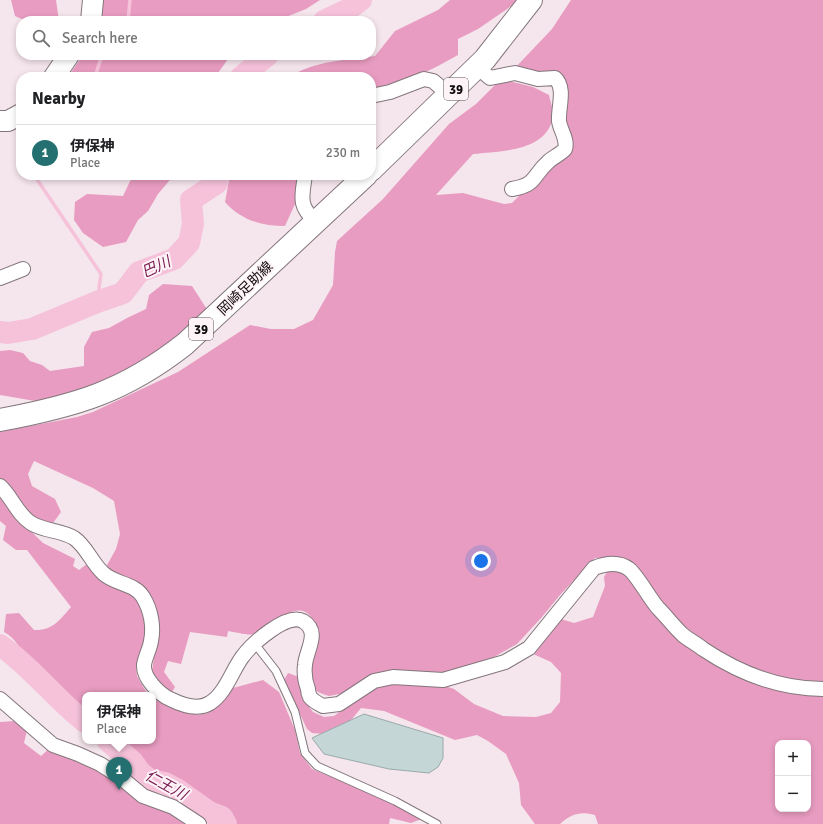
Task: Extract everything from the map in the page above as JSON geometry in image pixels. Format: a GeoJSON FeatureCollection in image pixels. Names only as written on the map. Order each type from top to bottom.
{"type":"FeatureCollection","features":[{"type":"Feature","properties":{"kind":"main road","name":"39"},"geometry":{"type":"LineString","coordinates":[[376,165],[450,95],[477,67],[531,0]]}},
{"type":"Feature","properties":{"kind":"main road","name":"岡崎足助線"},"geometry":{"type":"LineString","coordinates":[[0,420],[38,412],[102,394],[127,383],[162,362],[185,344],[360,180]]}},
{"type":"Feature","properties":{"kind":"street"},"geometry":{"type":"LineString","coordinates":[[91,16],[93,0]]}},
{"type":"Feature","properties":{"kind":"street"},"geometry":{"type":"LineString","coordinates":[[57,72],[66,60]]}},
{"type":"Feature","properties":{"kind":"street"},"geometry":{"type":"LineString","coordinates":[[477,67],[490,78],[522,73],[538,79],[555,78],[560,85],[559,120],[565,141],[565,148],[548,161],[532,182],[522,187],[512,189]]}},
{"type":"Feature","properties":{"kind":"street"},"geometry":{"type":"LineString","coordinates":[[376,95],[390,92],[424,79],[433,81],[450,95]]}},
{"type":"Feature","properties":{"kind":"street"},"geometry":{"type":"LineString","coordinates":[[0,121],[8,121],[16,117]]}},
{"type":"Feature","properties":{"kind":"street"},"geometry":{"type":"LineString","coordinates":[[304,180],[301,202],[306,213],[315,221]]}},
{"type":"Feature","properties":{"kind":"street"},"geometry":{"type":"LineString","coordinates":[[0,278],[23,269]]}},
{"type":"Feature","properties":{"kind":"street"},"geometry":{"type":"LineString","coordinates":[[0,486],[20,513],[31,524],[74,538],[103,573],[116,581],[133,588],[142,596],[149,609],[152,625],[152,640],[144,666],[148,678],[168,698],[180,704],[193,707],[211,703],[222,690],[243,656],[255,644],[280,624],[290,620],[301,620],[309,626],[313,638],[305,664],[306,682],[310,697],[323,706],[339,704],[374,681],[393,677],[443,680],[505,662],[529,648],[594,568],[605,564],[619,565],[629,569],[652,601],[684,636],[719,659],[744,673],[774,683],[806,689],[823,689]]}},
{"type":"Feature","properties":{"kind":"street"},"geometry":{"type":"LineString","coordinates":[[0,698],[53,745],[100,764],[119,776],[143,796],[173,807],[199,824]]}},
{"type":"Feature","properties":{"kind":"lane"},"geometry":{"type":"LineString","coordinates":[[255,644],[279,678],[295,712],[305,753],[317,766],[395,801],[437,824]]}},
{"type":"Feature","properties":{"kind":"shaded area"},"geometry":{"type":"Polygon","coordinates":[[[11,0],[56,0],[58,16],[15,16],[11,0]]]}},
{"type":"Feature","properties":{"kind":"shaded area"},"geometry":{"type":"Polygon","coordinates":[[[103,0],[320,0],[306,9],[288,16],[101,16],[103,0]]]}},
{"type":"Feature","properties":{"kind":"shaded area"},"geometry":{"type":"Polygon","coordinates":[[[450,0],[520,0],[478,29],[458,39],[458,55],[427,72],[405,81],[376,89],[376,72],[299,72],[320,64],[342,60],[376,60],[376,55],[395,31],[438,10],[450,0]]]}},
{"type":"Feature","properties":{"kind":"shaded area"},"geometry":{"type":"Polygon","coordinates":[[[571,0],[823,0],[823,681],[797,680],[770,676],[734,660],[696,635],[679,621],[613,559],[595,558],[517,644],[494,657],[440,674],[329,696],[319,692],[311,686],[309,676],[316,630],[314,622],[308,614],[301,611],[294,611],[256,634],[228,631],[227,637],[190,632],[181,664],[168,661],[164,672],[175,687],[172,692],[163,690],[152,672],[156,640],[152,606],[110,575],[107,565],[116,549],[120,534],[114,501],[93,488],[34,461],[28,474],[32,486],[55,499],[61,512],[53,523],[37,523],[0,483],[0,432],[77,417],[93,412],[178,372],[250,325],[271,329],[294,329],[313,320],[333,285],[337,241],[383,199],[449,124],[476,104],[501,79],[533,87],[549,95],[553,116],[549,128],[542,137],[533,143],[509,150],[473,154],[436,195],[463,193],[504,204],[512,203],[545,170],[565,156],[563,87],[514,69],[552,29],[571,0]]]}},
{"type":"Feature","properties":{"kind":"shaded area"},"geometry":{"type":"Polygon","coordinates":[[[80,60],[227,60],[219,72],[71,72],[80,60]]]}},
{"type":"Feature","properties":{"kind":"shaded area"},"geometry":{"type":"Polygon","coordinates":[[[131,180],[170,180],[158,194],[148,211],[138,220],[126,242],[103,247],[83,233],[74,220],[75,202],[87,194],[123,196],[131,180]]]}},
{"type":"Feature","properties":{"kind":"shaded area"},"geometry":{"type":"Polygon","coordinates":[[[229,180],[297,180],[295,204],[285,226],[268,225],[252,221],[245,218],[225,202],[229,180]]]}},
{"type":"Feature","properties":{"kind":"shaded area"},"geometry":{"type":"Polygon","coordinates":[[[163,284],[192,286],[208,311],[154,362],[53,404],[0,395],[0,351],[10,350],[23,353],[30,361],[42,365],[50,371],[84,366],[84,347],[92,332],[109,328],[146,309],[149,295],[163,284]]]}},
{"type":"Feature","properties":{"kind":"shaded area"},"geometry":{"type":"Polygon","coordinates":[[[0,496],[7,508],[43,543],[75,559],[73,566],[79,570],[92,560],[107,582],[141,601],[149,625],[143,658],[136,667],[137,676],[146,692],[82,692],[82,713],[55,684],[31,664],[15,641],[4,632],[6,614],[19,613],[34,630],[40,630],[51,627],[71,607],[27,550],[16,550],[3,540],[6,526],[0,521],[0,496]]]}},
{"type":"Feature","properties":{"kind":"shaded area"},"geometry":{"type":"Polygon","coordinates":[[[608,570],[617,570],[625,574],[684,643],[780,690],[823,696],[823,824],[598,824],[595,815],[580,813],[568,818],[560,824],[535,824],[521,805],[519,783],[506,754],[488,741],[477,735],[455,740],[384,711],[361,708],[348,724],[324,734],[312,733],[307,729],[284,680],[288,673],[299,677],[305,701],[313,712],[324,717],[334,716],[373,687],[394,682],[442,685],[454,689],[474,704],[503,716],[536,717],[551,713],[560,702],[561,673],[551,662],[531,653],[561,619],[574,623],[593,617],[605,586],[604,577],[608,570]]]}},
{"type":"Feature","properties":{"kind":"shaded area"},"geometry":{"type":"Polygon","coordinates":[[[263,680],[279,692],[295,730],[300,753],[312,769],[371,793],[424,818],[411,823],[390,818],[389,824],[229,824],[223,814],[212,811],[191,793],[151,774],[142,768],[133,753],[120,744],[156,744],[156,700],[167,706],[199,715],[208,713],[233,688],[263,680]]]}},
{"type":"Feature","properties":{"kind":"shaded area"},"geometry":{"type":"Polygon","coordinates":[[[16,721],[27,730],[24,743],[41,756],[51,747],[79,759],[121,783],[142,803],[168,809],[193,824],[0,824],[0,722],[16,721]]]}},
{"type":"Feature","properties":{"kind":"building"},"geometry":{"type":"Polygon","coordinates":[[[364,714],[443,738],[443,758],[438,767],[429,773],[389,769],[324,754],[312,738],[364,714]]]}},
{"type":"Feature","properties":{"kind":"waterway"},"geometry":{"type":"LineString","coordinates":[[128,16],[130,0]]}},
{"type":"Feature","properties":{"kind":"waterway","name":"巴川"},"geometry":{"type":"LineString","coordinates":[[334,16],[349,9],[361,0]]}},
{"type":"Feature","properties":{"kind":"waterway"},"geometry":{"type":"LineString","coordinates":[[97,72],[100,60]]}},
{"type":"Feature","properties":{"kind":"waterway","name":"巴川"},"geometry":{"type":"LineString","coordinates":[[247,72],[262,60]]}},
{"type":"Feature","properties":{"kind":"waterway"},"geometry":{"type":"LineString","coordinates":[[37,180],[101,274],[97,302]]}},
{"type":"Feature","properties":{"kind":"waterway","name":"巴川"},"geometry":{"type":"LineString","coordinates":[[0,332],[8,333],[32,329],[123,293],[139,272],[174,259],[189,243],[193,224],[191,200],[217,183],[217,180]]}},
{"type":"Feature","properties":{"kind":"waterway","name":"仁王川"},"geometry":{"type":"LineString","coordinates":[[0,645],[23,663],[82,720]]}},
{"type":"Feature","properties":{"kind":"waterway","name":"仁王川"},"geometry":{"type":"LineString","coordinates":[[112,744],[133,762],[140,772],[150,780],[165,783],[178,790],[209,812],[222,817],[226,824]]}},
{"type":"Feature","properties":{"kind":"place","name":"伊保神"},"geometry":{"type":"Point","coordinates":[119,790]}}]}
